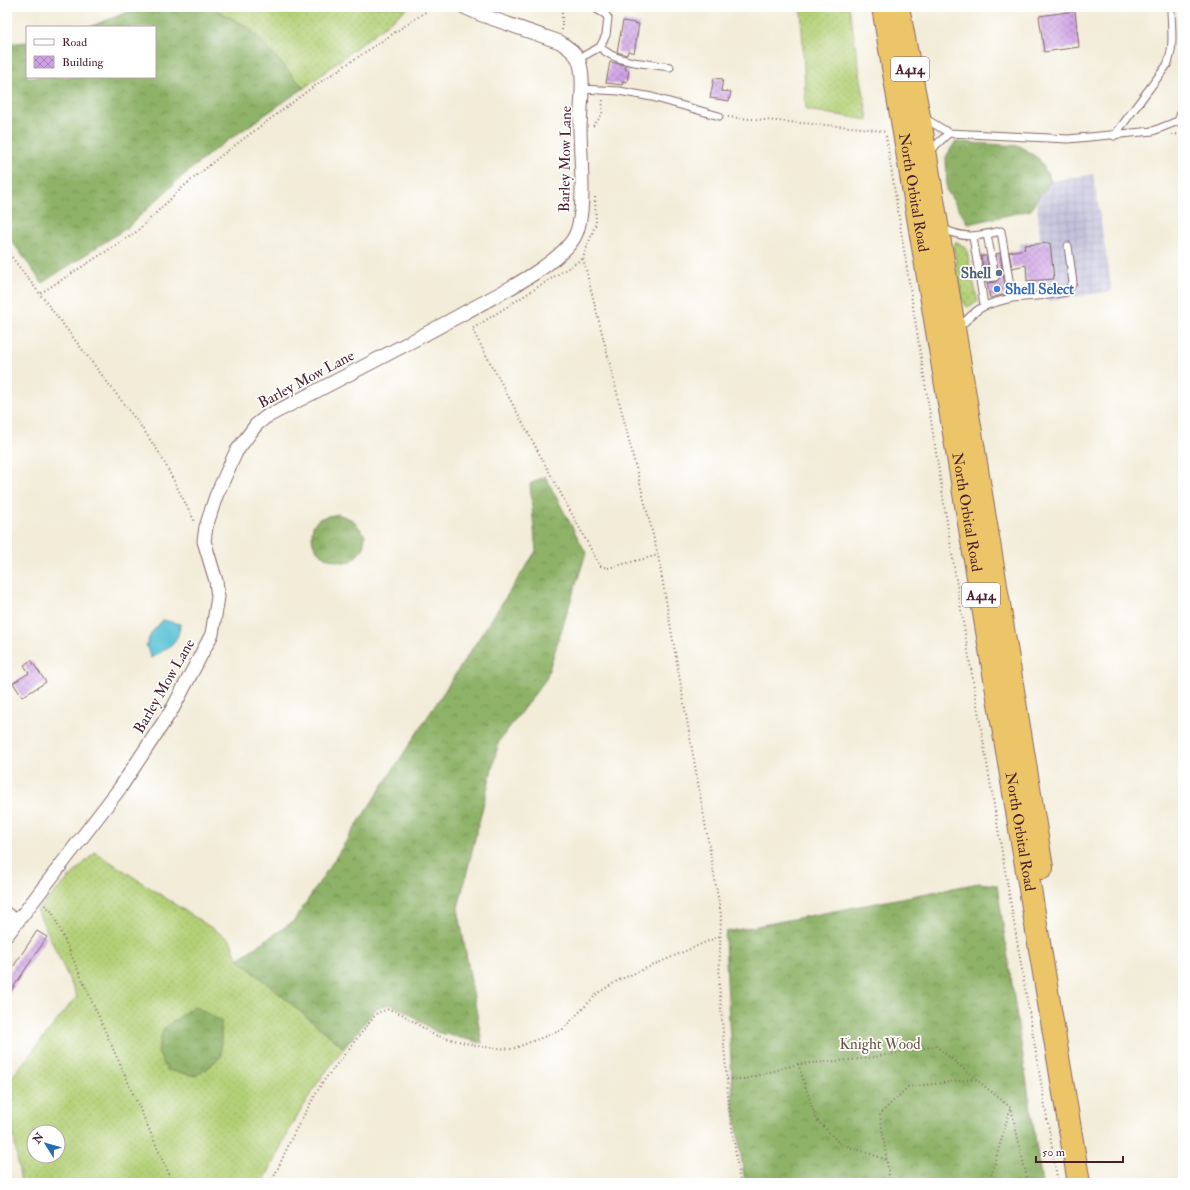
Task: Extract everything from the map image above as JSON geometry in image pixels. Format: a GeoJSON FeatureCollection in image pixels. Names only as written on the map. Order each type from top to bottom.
{"type":"FeatureCollection","features":[{"type":"Feature","properties":{"kind":"highway","name":"North Orbital Road"},"geometry":{"type":"LineString","coordinates":[[883,7],[1080,1183]]}},
{"type":"Feature","properties":{"kind":"highway","name":"North Orbital Road"},"geometry":{"type":"LineString","coordinates":[[898,7],[927,158],[1074,1072],[1094,1183]]}},
{"type":"Feature","properties":{"kind":"street"},"geometry":{"type":"LineString","coordinates":[[464,7],[482,15],[560,42],[570,49],[578,59]]}},
{"type":"Feature","properties":{"kind":"street","name":"Barley Mow Lane"},"geometry":{"type":"LineString","coordinates":[[7,935],[120,788],[169,714],[212,634],[218,597],[216,581],[204,541],[206,527],[216,496],[236,452],[256,425],[266,417],[423,335],[524,280],[567,248],[575,235],[579,219],[582,192],[580,125],[582,89],[578,59]]}},
{"type":"Feature","properties":{"kind":"lane"},"geometry":{"type":"LineString","coordinates":[[578,59],[600,47],[606,35],[608,18],[605,14],[593,7]]}},
{"type":"Feature","properties":{"kind":"lane"},"geometry":{"type":"LineString","coordinates":[[1114,136],[1169,60],[1172,47],[1171,7]]}},
{"type":"Feature","properties":{"kind":"lane"},"geometry":{"type":"LineString","coordinates":[[600,47],[608,55],[617,58],[670,67]]}},
{"type":"Feature","properties":{"kind":"lane"},"geometry":{"type":"LineString","coordinates":[[582,89],[619,91],[652,97],[718,116]]}},
{"type":"Feature","properties":{"kind":"lane"},"geometry":{"type":"LineString","coordinates":[[915,92],[926,118],[950,133],[1068,139],[1114,136],[1153,131],[1180,120],[1183,108]]}},
{"type":"Feature","properties":{"kind":"lane"},"geometry":{"type":"LineString","coordinates":[[927,158],[936,145],[950,133]]}},
{"type":"Feature","properties":{"kind":"lane"},"geometry":{"type":"LineString","coordinates":[[937,225],[950,232],[973,237],[1001,231],[1012,298]]}},
{"type":"Feature","properties":{"kind":"lane"},"geometry":{"type":"LineString","coordinates":[[986,234],[995,277]]}},
{"type":"Feature","properties":{"kind":"lane"},"geometry":{"type":"LineString","coordinates":[[973,237],[984,305]]}},
{"type":"Feature","properties":{"kind":"lane"},"geometry":{"type":"LineString","coordinates":[[955,332],[973,312],[984,305],[1012,298],[1066,292],[1073,283],[1068,246]]}},
{"type":"Feature","properties":{"kind":"lane"},"geometry":{"type":"LineString","coordinates":[[980,279],[1008,274]]}},
{"type":"Feature","properties":{"kind":"lane"},"geometry":{"type":"LineString","coordinates":[[7,911],[19,919]]}},
{"type":"Feature","properties":{"kind":"path"},"geometry":{"type":"LineString","coordinates":[[41,294],[135,233],[184,186],[222,155],[313,87],[433,7]]}},
{"type":"Feature","properties":{"kind":"path"},"geometry":{"type":"LineString","coordinates":[[560,42],[562,7]]}},
{"type":"Feature","properties":{"kind":"path"},"geometry":{"type":"LineString","coordinates":[[718,116],[862,128],[890,132]]}},
{"type":"Feature","properties":{"kind":"path"},"geometry":{"type":"LineString","coordinates":[[886,132],[959,598],[1058,1183]]}},
{"type":"Feature","properties":{"kind":"path"},"geometry":{"type":"LineString","coordinates":[[7,251],[41,294],[160,454],[204,541]]}},
{"type":"Feature","properties":{"kind":"path"},"geometry":{"type":"LineString","coordinates":[[658,555],[608,568],[600,566],[472,330],[583,258],[658,555],[721,914],[719,984],[727,1080],[740,1183]]}},
{"type":"Feature","properties":{"kind":"path"},"geometry":{"type":"LineString","coordinates":[[36,898],[52,912],[173,1183]]}},
{"type":"Feature","properties":{"kind":"path"},"geometry":{"type":"LineString","coordinates":[[271,1183],[296,1131],[322,1083],[376,1013],[389,1009],[402,1014],[434,1035],[482,1047],[512,1050],[562,1030],[598,993],[619,980],[720,936]]}},
{"type":"Feature","properties":{"kind":"path"},"geometry":{"type":"LineString","coordinates":[[727,1080],[744,1079],[798,1064],[862,1059],[936,1046],[1011,1108],[1028,1183]]}},
{"type":"Feature","properties":{"kind":"path"},"geometry":{"type":"LineString","coordinates":[[798,1064],[816,1119],[839,1143],[887,1160]]}},
{"type":"Feature","properties":{"kind":"path"},"geometry":{"type":"LineString","coordinates":[[890,1183],[880,1114],[908,1087],[975,1079]]}},
{"type":"Feature","properties":{"kind":"path"},"geometry":{"type":"LineString","coordinates":[[7,1098],[14,1101]]}},
{"type":"Feature","properties":{"kind":"path"},"geometry":{"type":"LineString","coordinates":[[989,1183],[1011,1108]]}},
{"type":"Feature","properties":{"kind":"shaded area"},"geometry":{"type":"Polygon","coordinates":[[[1093,174],[1112,291],[1048,301],[1045,283],[1026,285],[1020,244],[1040,240],[1037,199],[1051,181],[1093,174]]]}},
{"type":"Feature","properties":{"kind":"green space"},"geometry":{"type":"Polygon","coordinates":[[[141,7],[211,7],[249,28],[304,88],[214,150],[178,180],[128,227],[42,283],[7,234],[7,44],[26,42],[26,78],[156,78],[156,26],[92,26],[141,7]]]}},
{"type":"Feature","properties":{"kind":"green space"},"geometry":{"type":"Polygon","coordinates":[[[211,7],[409,7],[304,88],[249,28],[211,7]]]}},
{"type":"Feature","properties":{"kind":"green space"},"geometry":{"type":"Polygon","coordinates":[[[801,7],[849,7],[868,120],[806,110],[801,7]]]}},
{"type":"Feature","properties":{"kind":"green space"},"geometry":{"type":"Polygon","coordinates":[[[955,142],[1020,146],[1039,159],[1051,181],[1037,199],[1031,210],[968,224],[947,191],[946,157],[955,142]]]}},
{"type":"Feature","properties":{"kind":"green space"},"geometry":{"type":"Polygon","coordinates":[[[957,242],[966,248],[978,302],[967,307],[962,300],[953,246],[957,242]]]}},
{"type":"Feature","properties":{"kind":"green space"},"geometry":{"type":"Polygon","coordinates":[[[545,476],[586,553],[546,679],[499,741],[458,908],[482,1043],[436,1032],[404,1010],[390,1004],[376,1009],[344,1048],[238,959],[294,921],[536,551],[530,484],[545,476]]]}},
{"type":"Feature","properties":{"kind":"green space"},"geometry":{"type":"Polygon","coordinates":[[[338,514],[353,520],[365,535],[363,549],[351,562],[337,561],[325,557],[316,548],[313,542],[312,531],[315,523],[323,518],[338,514]]]}},
{"type":"Feature","properties":{"kind":"green space"},"geometry":{"type":"Polygon","coordinates":[[[95,852],[230,940],[238,959],[344,1048],[319,1081],[290,1128],[263,1183],[21,1183],[7,1094],[7,1083],[77,996],[37,910],[95,852]]]}},
{"type":"Feature","properties":{"kind":"green space","name":"Knight Wood"},"geometry":{"type":"Polygon","coordinates":[[[979,883],[997,885],[1042,1183],[745,1183],[733,1102],[725,939],[726,932],[979,883]]]}},
{"type":"Feature","properties":{"kind":"green space"},"geometry":{"type":"Polygon","coordinates":[[[194,1006],[221,1021],[221,1057],[196,1076],[167,1070],[158,1052],[163,1029],[194,1006]]]}},
{"type":"Feature","properties":{"kind":"water"},"geometry":{"type":"Polygon","coordinates":[[[163,620],[180,624],[179,631],[175,641],[171,645],[151,658],[146,645],[152,632],[163,620]]]}},
{"type":"Feature","properties":{"kind":"building"},"geometry":{"type":"Polygon","coordinates":[[[1075,11],[1079,47],[1044,52],[1039,16],[1075,11]]]}},
{"type":"Feature","properties":{"kind":"building"},"geometry":{"type":"Polygon","coordinates":[[[623,21],[639,24],[634,53],[628,51],[627,55],[617,52],[623,21]]]}},
{"type":"Feature","properties":{"kind":"building"},"geometry":{"type":"Polygon","coordinates":[[[610,62],[625,65],[625,69],[629,70],[627,82],[623,81],[622,85],[606,83],[610,62]]]}},
{"type":"Feature","properties":{"kind":"building"},"geometry":{"type":"Polygon","coordinates":[[[714,78],[723,79],[721,91],[731,92],[729,101],[710,98],[714,78]]]}},
{"type":"Feature","properties":{"kind":"building"},"geometry":{"type":"Polygon","coordinates":[[[1050,243],[1054,279],[1027,281],[1026,265],[1012,268],[1009,252],[1025,249],[1024,245],[1050,243]]]}},
{"type":"Feature","properties":{"kind":"building","name":"Shell Select"},"geometry":{"type":"Polygon","coordinates":[[[1000,253],[1006,294],[990,298],[987,283],[996,282],[999,279],[996,254],[1000,253]]]}},
{"type":"Feature","properties":{"kind":"building"},"geometry":{"type":"Polygon","coordinates":[[[981,256],[986,256],[989,273],[984,273],[981,256]]]}},
{"type":"Feature","properties":{"kind":"building"},"geometry":{"type":"Polygon","coordinates":[[[31,660],[46,682],[22,697],[13,683],[29,673],[24,665],[31,660]]]}},
{"type":"Feature","properties":{"kind":"building"},"geometry":{"type":"Polygon","coordinates":[[[37,931],[47,937],[7,997],[7,976],[37,931]]]}},
{"type":"Feature","properties":{"kind":"place","name":"Shell"},"geometry":{"type":"Point","coordinates":[999,273]}},
{"type":"Feature","properties":{"kind":"place","name":"Shell Select"},"geometry":{"type":"Point","coordinates":[997,289]}}]}
